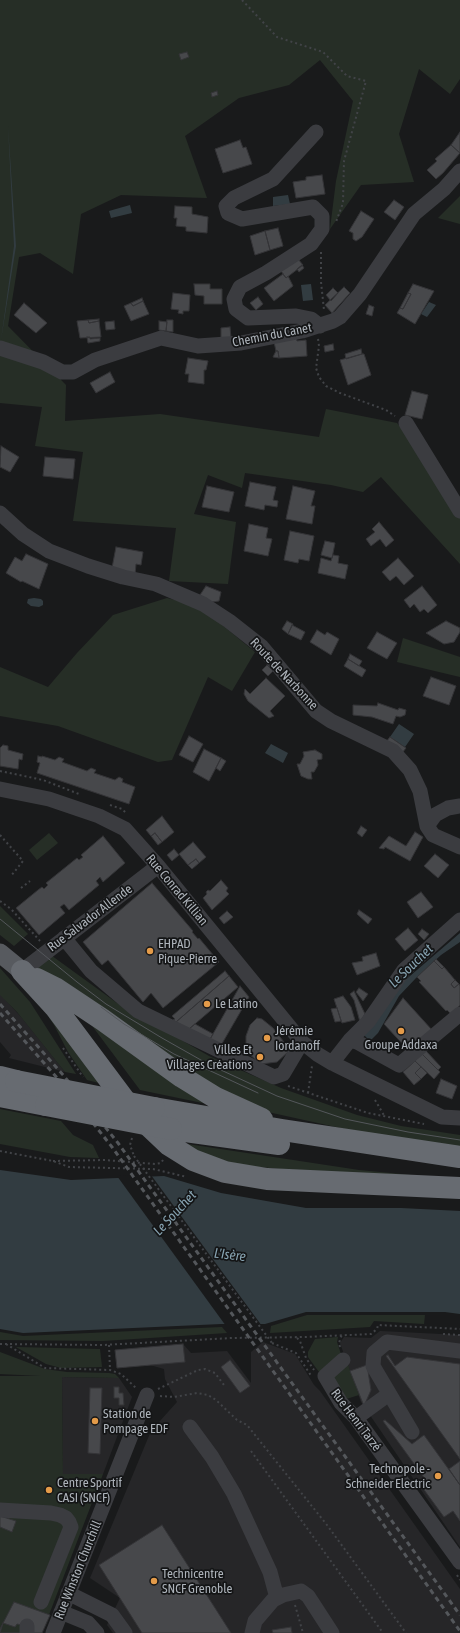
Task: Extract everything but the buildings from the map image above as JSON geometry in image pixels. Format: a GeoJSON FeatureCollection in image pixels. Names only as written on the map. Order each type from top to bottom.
{"type":"FeatureCollection","features":[{"type":"Feature","properties":{"kind":"highway"},"geometry":{"type":"LineString","coordinates":[[22,971],[55,988],[182,1077],[216,1098],[253,1114],[282,1130]]}},
{"type":"Feature","properties":{"kind":"highway"},"geometry":{"type":"LineString","coordinates":[[22,971],[55,1007],[132,1110],[169,1145],[193,1160],[225,1172],[267,1179],[460,1188]]}},
{"type":"Feature","properties":{"kind":"highway"},"geometry":{"type":"LineString","coordinates":[[8,1079],[154,1108],[282,1130],[460,1157]]}},
{"type":"Feature","properties":{"kind":"highway"},"geometry":{"type":"LineString","coordinates":[[0,1096],[171,1129],[460,1170]]}},
{"type":"Feature","properties":{"kind":"main road"},"geometry":{"type":"LineString","coordinates":[[0,953],[22,971]]}},
{"type":"Feature","properties":{"kind":"street"},"geometry":{"type":"LineString","coordinates":[[316,132],[273,180],[234,198],[226,206],[228,213],[242,219],[313,207],[322,216],[322,229],[311,244],[266,273],[240,287],[234,299],[236,309],[248,318],[296,316],[311,319],[317,332]]}},
{"type":"Feature","properties":{"kind":"street","name":"Chemin du Canet"},"geometry":{"type":"LineString","coordinates":[[0,348],[43,362],[62,372],[73,372],[95,360],[161,338],[198,346],[241,343],[317,332],[340,317],[360,294],[414,214],[444,189],[460,170]]}},
{"type":"Feature","properties":{"kind":"street"},"geometry":{"type":"LineString","coordinates":[[406,423],[460,511]]}},
{"type":"Feature","properties":{"kind":"street","name":"Route de Narbonne"},"geometry":{"type":"LineString","coordinates":[[0,513],[23,534],[49,551],[88,566],[123,577],[156,584],[203,604],[229,621],[262,647],[316,711],[331,722],[393,751],[410,770],[420,791],[427,826]]}},
{"type":"Feature","properties":{"kind":"street","name":"Rue Conrad Killian"},"geometry":{"type":"LineString","coordinates":[[0,789],[49,799],[99,816],[125,829],[158,866],[302,1042],[317,1054],[332,1063],[442,1117],[460,1118]]}},
{"type":"Feature","properties":{"kind":"street"},"geometry":{"type":"LineString","coordinates":[[460,806],[448,808],[435,815],[427,826],[433,836],[460,848]]}},
{"type":"Feature","properties":{"kind":"street","name":"Rue Salvador Allende"},"geometry":{"type":"LineString","coordinates":[[22,971],[158,866]]}},
{"type":"Feature","properties":{"kind":"street"},"geometry":{"type":"LineString","coordinates":[[332,1063],[350,1040],[368,1022],[404,970],[460,920]]}},
{"type":"Feature","properties":{"kind":"street"},"geometry":{"type":"LineString","coordinates":[[64,938],[91,971],[138,1012],[274,1077],[283,1074],[302,1042]]}},
{"type":"Feature","properties":{"kind":"street"},"geometry":{"type":"LineString","coordinates":[[350,1040],[357,1042],[399,1065],[460,1014]]}},
{"type":"Feature","properties":{"kind":"street"},"geometry":{"type":"LineString","coordinates":[[412,1432],[373,1366],[374,1353],[387,1342],[460,1351]]}},
{"type":"Feature","properties":{"kind":"street","name":"Rue Henri Tarzé"},"geometry":{"type":"LineString","coordinates":[[343,1360],[324,1376],[341,1403],[356,1418],[460,1562]]}},
{"type":"Feature","properties":{"kind":"street"},"geometry":{"type":"LineString","coordinates":[[356,1418],[389,1394]]}},
{"type":"Feature","properties":{"kind":"street","name":"Rue Winston Churchill"},"geometry":{"type":"LineString","coordinates":[[53,1633],[147,1396]]}},
{"type":"Feature","properties":{"kind":"street"},"geometry":{"type":"LineString","coordinates":[[190,1427],[212,1457],[234,1494],[270,1572],[277,1598]]}},
{"type":"Feature","properties":{"kind":"street"},"geometry":{"type":"LineString","coordinates":[[0,1510],[56,1514],[66,1518],[69,1522],[71,1527],[41,1602]]}},
{"type":"Feature","properties":{"kind":"street"},"geometry":{"type":"LineString","coordinates":[[252,1633],[255,1621],[267,1606],[277,1598],[292,1592],[302,1591],[308,1596],[332,1633]]}},
{"type":"Feature","properties":{"kind":"street"},"geometry":{"type":"LineString","coordinates":[[68,1593],[112,1615],[125,1633]]}},
{"type":"Feature","properties":{"kind":"street"},"geometry":{"type":"LineString","coordinates":[[61,1612],[88,1623],[97,1633]]}},
{"type":"Feature","properties":{"kind":"path"},"geometry":{"type":"LineString","coordinates":[[317,332],[319,341],[316,368],[319,377],[326,386],[340,393],[386,410],[406,423]]}},
{"type":"Feature","properties":{"kind":"path"},"geometry":{"type":"LineString","coordinates":[[0,835],[23,860],[11,876]]}},
{"type":"Feature","properties":{"kind":"path"},"geometry":{"type":"LineString","coordinates":[[21,888],[30,881]]}},
{"type":"Feature","properties":{"kind":"path"},"geometry":{"type":"LineString","coordinates":[[0,901],[11,909],[33,935]]}},
{"type":"Feature","properties":{"kind":"path"},"geometry":{"type":"LineString","coordinates":[[308,1093],[312,1064]]}},
{"type":"Feature","properties":{"kind":"path"},"geometry":{"type":"LineString","coordinates":[[274,1077],[287,1086],[350,1108],[385,1117],[429,1125]]}},
{"type":"Feature","properties":{"kind":"path"},"geometry":{"type":"LineString","coordinates":[[373,1096],[385,1117]]}},
{"type":"Feature","properties":{"kind":"path"},"geometry":{"type":"LineString","coordinates":[[135,1138],[131,1138],[130,1144],[134,1156],[272,1342],[296,1353],[315,1382]]}},
{"type":"Feature","properties":{"kind":"path"},"geometry":{"type":"LineString","coordinates":[[0,1151],[53,1161],[69,1167],[162,1170],[192,1179]]}},
{"type":"Feature","properties":{"kind":"path"},"geometry":{"type":"LineString","coordinates":[[53,1161],[105,1160],[155,1164],[161,1163],[163,1159],[161,1154]]}},
{"type":"Feature","properties":{"kind":"path"},"geometry":{"type":"LineString","coordinates":[[0,1344],[109,1345],[232,1338],[296,1338],[300,1341],[306,1358],[316,1375]]}},
{"type":"Feature","properties":{"kind":"path"},"geometry":{"type":"LineString","coordinates":[[6,1344],[45,1368],[110,1370],[121,1374],[147,1396],[174,1397],[202,1394],[216,1400],[237,1420],[247,1425],[327,1525],[406,1633]]}},
{"type":"Feature","properties":{"kind":"path"},"geometry":{"type":"LineString","coordinates":[[109,1345],[110,1370]]}},
{"type":"Feature","properties":{"kind":"path"},"geometry":{"type":"LineString","coordinates":[[147,1396],[167,1384],[205,1369],[215,1373],[224,1385]]}},
{"type":"Feature","properties":{"kind":"path"},"geometry":{"type":"LineString","coordinates":[[251,1451],[383,1633]]}},
{"type":"Feature","properties":{"kind":"path"},"geometry":{"type":"LineString","coordinates":[[292,1592],[303,1633]]}},
{"type":"Feature","properties":{"kind":"shaded area"},"geometry":{"type":"Polygon","coordinates":[[[0,0],[460,0],[460,79],[450,94],[419,69],[399,134],[414,182],[361,185],[330,229],[336,181],[353,101],[320,60],[289,85],[239,98],[185,136],[207,198],[121,195],[81,214],[73,274],[40,253],[19,257],[8,326],[66,385],[65,421],[160,414],[319,437],[326,409],[397,423],[460,497],[460,564],[381,477],[363,492],[331,485],[245,473],[242,488],[208,475],[194,514],[236,522],[228,584],[169,581],[176,528],[73,521],[83,452],[35,446],[42,407],[0,403],[0,0]]]}},
{"type":"Feature","properties":{"kind":"shaded area"},"geometry":{"type":"Polygon","coordinates":[[[460,196],[460,224],[438,218],[460,196]]]}},
{"type":"Feature","properties":{"kind":"shaded area"},"geometry":{"type":"Polygon","coordinates":[[[167,598],[199,606],[255,652],[232,691],[208,677],[172,760],[158,762],[58,726],[0,716],[0,667],[48,687],[77,653],[113,615],[167,598]]]}},
{"type":"Feature","properties":{"kind":"shaded area"},"geometry":{"type":"Polygon","coordinates":[[[403,638],[460,657],[460,677],[397,662],[403,638]]]}},
{"type":"Feature","properties":{"kind":"shaded area"},"geometry":{"type":"Polygon","coordinates":[[[49,833],[58,843],[37,860],[29,850],[49,833]]]}},
{"type":"Feature","properties":{"kind":"shaded area"},"geometry":{"type":"Polygon","coordinates":[[[0,906],[28,934],[14,946],[0,935],[0,906]]]}},
{"type":"Feature","properties":{"kind":"shaded area"},"geometry":{"type":"Polygon","coordinates":[[[48,953],[117,1003],[209,1056],[281,1088],[357,1115],[401,1126],[460,1135],[460,1150],[372,1135],[268,1112],[245,1105],[35,969],[48,953]]]}},
{"type":"Feature","properties":{"kind":"shaded area"},"geometry":{"type":"Polygon","coordinates":[[[0,968],[30,1002],[76,1074],[65,1072],[17,1012],[0,995],[0,968]]]}},
{"type":"Feature","properties":{"kind":"shaded area"},"geometry":{"type":"Polygon","coordinates":[[[0,994],[22,1018],[65,1072],[9,1058],[11,1055],[0,1042],[0,994]]]}},
{"type":"Feature","properties":{"kind":"shaded area"},"geometry":{"type":"Polygon","coordinates":[[[44,1010],[99,1083],[87,1080],[68,1052],[54,1025],[44,1010]]]}},
{"type":"Feature","properties":{"kind":"shaded area"},"geometry":{"type":"Polygon","coordinates":[[[90,1023],[217,1106],[140,1090],[90,1023]]]}},
{"type":"Feature","properties":{"kind":"shaded area"},"geometry":{"type":"Polygon","coordinates":[[[0,1109],[61,1121],[73,1135],[93,1145],[99,1158],[70,1157],[0,1144],[0,1109]]]}},
{"type":"Feature","properties":{"kind":"shaded area"},"geometry":{"type":"Polygon","coordinates":[[[181,1143],[359,1170],[433,1177],[400,1179],[223,1164],[181,1143]]]}},
{"type":"Feature","properties":{"kind":"shaded area"},"geometry":{"type":"Polygon","coordinates":[[[307,1315],[425,1315],[424,1324],[374,1321],[370,1327],[270,1333],[271,1326],[307,1315]]]}},
{"type":"Feature","properties":{"kind":"shaded area"},"geometry":{"type":"Polygon","coordinates":[[[222,1327],[227,1333],[103,1341],[0,1340],[0,1332],[23,1336],[222,1327]]]}},
{"type":"Feature","properties":{"kind":"shaded area"},"geometry":{"type":"Polygon","coordinates":[[[380,1331],[460,1335],[460,1547],[361,1402],[340,1343],[344,1337],[371,1338],[380,1331]]]}},
{"type":"Feature","properties":{"kind":"shaded area"},"geometry":{"type":"Polygon","coordinates":[[[338,1337],[337,1342],[341,1354],[319,1372],[308,1357],[308,1352],[315,1339],[338,1337]]]}},
{"type":"Feature","properties":{"kind":"shaded area"},"geometry":{"type":"Polygon","coordinates":[[[263,1342],[295,1354],[314,1385],[320,1391],[460,1589],[460,1633],[113,1633],[107,1625],[120,1598],[90,1578],[151,1431],[177,1402],[165,1379],[164,1369],[150,1365],[117,1368],[115,1350],[183,1344],[191,1353],[227,1351],[251,1383],[251,1352],[263,1342]]]}},
{"type":"Feature","properties":{"kind":"shaded area"},"geometry":{"type":"Polygon","coordinates":[[[16,1347],[100,1349],[102,1367],[61,1368],[46,1364],[16,1347]]]}},
{"type":"Feature","properties":{"kind":"shaded area","name":"Centre Sportif CASI (SNCF)"},"geometry":{"type":"Polygon","coordinates":[[[0,1352],[45,1369],[67,1372],[109,1373],[115,1374],[119,1378],[62,1377],[63,1474],[103,1474],[42,1633],[0,1633],[0,1376],[41,1376],[0,1374],[0,1352]]]}},
{"type":"Feature","properties":{"kind":"shaded area"},"geometry":{"type":"Polygon","coordinates":[[[346,1359],[359,1395],[343,1400],[330,1378],[346,1359]]]}},
{"type":"Feature","properties":{"kind":"shaded area","name":"Station de Pompage EDF"},"geometry":{"type":"Polygon","coordinates":[[[62,1377],[119,1378],[132,1397],[103,1474],[63,1474],[62,1377]]]}},
{"type":"Feature","properties":{"kind":"water"},"geometry":{"type":"Polygon","coordinates":[[[8,126],[16,246],[1,340],[14,246],[8,126]]]}},
{"type":"Feature","properties":{"kind":"water"},"geometry":{"type":"Polygon","coordinates":[[[288,195],[290,204],[273,206],[273,197],[288,195]]]}},
{"type":"Feature","properties":{"kind":"water"},"geometry":{"type":"Polygon","coordinates":[[[130,205],[132,213],[111,218],[109,211],[130,205]]]}},
{"type":"Feature","properties":{"kind":"water"},"geometry":{"type":"Polygon","coordinates":[[[311,284],[313,300],[303,301],[301,285],[311,284]]]}},
{"type":"Feature","properties":{"kind":"water"},"geometry":{"type":"Polygon","coordinates":[[[429,302],[436,305],[427,317],[421,314],[429,302]]]}},
{"type":"Feature","properties":{"kind":"water"},"geometry":{"type":"Polygon","coordinates":[[[28,599],[41,599],[43,601],[43,605],[39,607],[31,606],[27,603],[28,599]]]}},
{"type":"Feature","properties":{"kind":"water"},"geometry":{"type":"Polygon","coordinates":[[[399,724],[414,734],[405,747],[390,737],[399,724]]]}},
{"type":"Feature","properties":{"kind":"water"},"geometry":{"type":"Polygon","coordinates":[[[271,744],[288,753],[283,763],[265,753],[271,744]]]}},
{"type":"Feature","properties":{"kind":"water"},"geometry":{"type":"Polygon","coordinates":[[[460,933],[460,942],[441,955],[399,996],[378,1033],[370,1041],[364,1035],[396,988],[460,933]]]}},
{"type":"Feature","properties":{"kind":"water"},"geometry":{"type":"Polygon","coordinates":[[[0,1170],[71,1180],[164,1176],[221,1193],[306,1208],[401,1208],[460,1211],[460,1314],[445,1312],[306,1312],[265,1324],[221,1324],[23,1333],[0,1329],[0,1170]]]}},
{"type":"Feature","properties":{"kind":"pier"},"geometry":{"type":"Polygon","coordinates":[[[151,1175],[262,1326],[226,1326],[117,1176],[151,1175]]]}},
{"type":"Feature","properties":{"kind":"tram line"},"geometry":{"type":"LineString","coordinates":[[0,919],[106,1004],[208,1064],[277,1096],[345,1119],[408,1132],[460,1140]]}},
{"type":"Feature","properties":{"kind":"tram line"},"geometry":{"type":"LineString","coordinates":[[101,1007],[124,1024],[174,1054],[258,1093]]}},
{"type":"Feature","properties":{"kind":"railway"},"geometry":{"type":"LineString","coordinates":[[0,1004],[64,1076],[118,1143],[460,1615]]}},
{"type":"Feature","properties":{"kind":"railway"},"geometry":{"type":"LineString","coordinates":[[0,1013],[58,1079],[112,1147],[460,1631]]}},
{"type":"Feature","properties":{"kind":"place","name":"EHPAD Pique-Pierre"},"geometry":{"type":"Point","coordinates":[150,951]}},
{"type":"Feature","properties":{"kind":"place","name":"Le Latino"},"geometry":{"type":"Point","coordinates":[207,1004]}},
{"type":"Feature","properties":{"kind":"place","name":"Groupe Addaxa"},"geometry":{"type":"Point","coordinates":[401,1031]}},
{"type":"Feature","properties":{"kind":"place","name":"Jérémie Iordanoff"},"geometry":{"type":"Point","coordinates":[267,1038]}},
{"type":"Feature","properties":{"kind":"place","name":"Villes Et Villages Créations"},"geometry":{"type":"Point","coordinates":[260,1057]}},
{"type":"Feature","properties":{"kind":"place","name":"Station de Pompage EDF"},"geometry":{"type":"Point","coordinates":[95,1421]}},
{"type":"Feature","properties":{"kind":"place","name":"Technopole - Schneider Electric"},"geometry":{"type":"Point","coordinates":[438,1476]}},
{"type":"Feature","properties":{"kind":"place","name":"Centre Sportif CASI (SNCF)"},"geometry":{"type":"Point","coordinates":[49,1490]}},
{"type":"Feature","properties":{"kind":"place","name":"Technicentre SNCF Grenoble"},"geometry":{"type":"Point","coordinates":[154,1581]}},
{"type":"Feature","properties":{"kind":"water label","name":"Le Souchet"},"geometry":{"type":"Point","coordinates":[411,966]}},
{"type":"Feature","properties":{"kind":"water label","name":"Le Souchet"},"geometry":{"type":"Point","coordinates":[175,1213]}},
{"type":"Feature","properties":{"kind":"water label","name":"L'Isère"},"geometry":{"type":"Point","coordinates":[230,1255]}}]}
